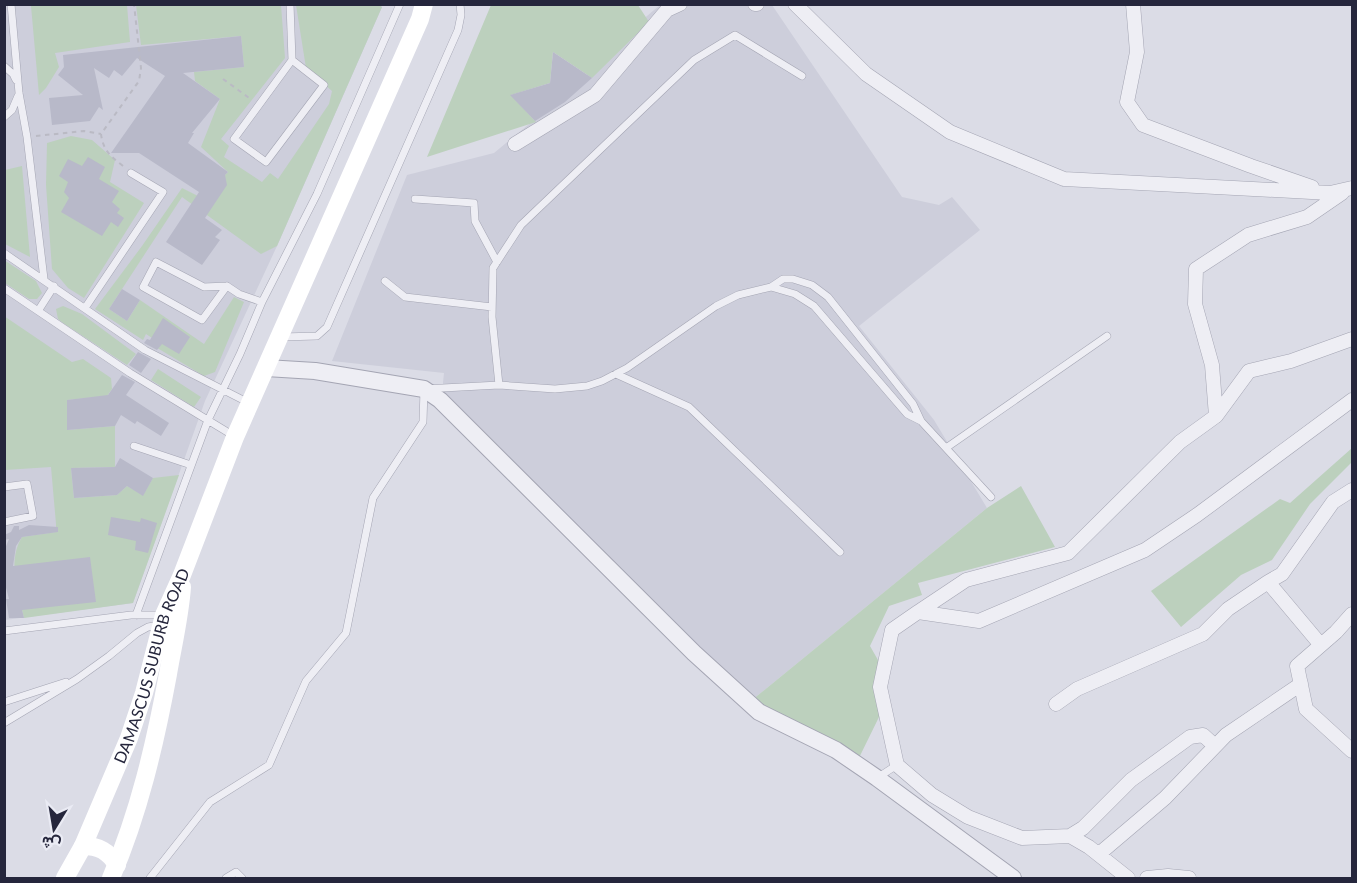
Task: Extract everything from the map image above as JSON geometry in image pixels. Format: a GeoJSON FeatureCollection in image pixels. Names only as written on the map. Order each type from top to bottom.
{"type":"FeatureCollection","features":[{"type":"Feature","properties":{"kind":"main road"},"geometry":{"type":"LineString","coordinates":[[182,575],[235,437],[381,110],[420,20],[424,4]]}},
{"type":"Feature","properties":{"kind":"main road","name":"DAMASCUS SUBURB ROAD"},"geometry":{"type":"LineString","coordinates":[[66,878],[83,846],[129,738],[144,693],[163,620],[182,575]]}},
{"type":"Feature","properties":{"kind":"main road","name":"DAMASCUS SUBURB ROAD"},"geometry":{"type":"LineString","coordinates":[[114,872],[141,796],[153,749],[178,626],[182,575]]}},
{"type":"Feature","properties":{"kind":"main road"},"geometry":{"type":"LineString","coordinates":[[83,846],[102,849],[110,855],[114,872]]}},
{"type":"Feature","properties":{"kind":"street"},"geometry":{"type":"LineString","coordinates":[[515,144],[595,95],[667,10],[680,4]]}},
{"type":"Feature","properties":{"kind":"street"},"geometry":{"type":"LineString","coordinates":[[795,4],[866,74],[950,132],[1064,179],[1330,193],[1351,188]]}},
{"type":"Feature","properties":{"kind":"street"},"geometry":{"type":"LineString","coordinates":[[1133,4],[1137,52],[1127,102],[1143,125],[1330,193]]}},
{"type":"Feature","properties":{"kind":"street"},"geometry":{"type":"LineString","coordinates":[[1216,416],[1212,365],[1195,304],[1196,269],[1248,234],[1307,217],[1351,188]]}},
{"type":"Feature","properties":{"kind":"street"},"geometry":{"type":"LineString","coordinates":[[1215,746],[1203,735],[1190,737],[1131,780],[1083,828],[1070,836],[1022,838],[968,817],[932,795],[897,765],[880,687],[892,630],[966,580],[1068,553],[1180,442],[1216,416],[1249,371],[1291,361],[1353,339]]}},
{"type":"Feature","properties":{"kind":"street"},"geometry":{"type":"LineString","coordinates":[[266,368],[315,371],[424,389],[440,400],[694,653],[759,712],[836,750],[1013,879]]}},
{"type":"Feature","properties":{"kind":"street"},"geometry":{"type":"LineString","coordinates":[[918,612],[980,621],[1145,550],[1197,515],[1353,400]]}},
{"type":"Feature","properties":{"kind":"street"},"geometry":{"type":"LineString","coordinates":[[1056,704],[1077,688],[1203,634],[1228,609],[1282,574],[1333,502],[1353,490]]}},
{"type":"Feature","properties":{"kind":"street"},"geometry":{"type":"LineString","coordinates":[[1268,582],[1320,644]]}},
{"type":"Feature","properties":{"kind":"street"},"geometry":{"type":"LineString","coordinates":[[1353,614],[1297,666],[1306,710],[1353,751]]}},
{"type":"Feature","properties":{"kind":"street"},"geometry":{"type":"LineString","coordinates":[[1099,854],[1165,798],[1226,735],[1301,684]]}},
{"type":"Feature","properties":{"kind":"street"},"geometry":{"type":"LineString","coordinates":[[1070,836],[1099,854],[1128,879]]}},
{"type":"Feature","properties":{"kind":"street"},"geometry":{"type":"LineString","coordinates":[[1147,879],[1168,876],[1189,879]]}},
{"type":"Feature","properties":{"kind":"lane"},"geometry":{"type":"LineString","coordinates":[[4,117],[17,102],[19,93],[11,4]]}},
{"type":"Feature","properties":{"kind":"lane"},"geometry":{"type":"LineString","coordinates":[[290,4],[292,60],[234,140],[266,162],[324,85],[292,60]]}},
{"type":"Feature","properties":{"kind":"lane"},"geometry":{"type":"LineString","coordinates":[[280,337],[317,336],[327,327],[458,30],[461,15],[460,4]]}},
{"type":"Feature","properties":{"kind":"lane"},"geometry":{"type":"LineString","coordinates":[[136,615],[208,420],[262,302],[316,194],[397,6]]}},
{"type":"Feature","properties":{"kind":"lane"},"geometry":{"type":"LineString","coordinates":[[499,385],[492,307],[493,268],[521,225],[694,60],[735,35],[802,76]]}},
{"type":"Feature","properties":{"kind":"lane"},"geometry":{"type":"LineString","coordinates":[[4,66],[13,74],[18,83],[27,137],[44,279]]}},
{"type":"Feature","properties":{"kind":"lane"},"geometry":{"type":"LineString","coordinates":[[85,308],[163,192],[130,173]]}},
{"type":"Feature","properties":{"kind":"lane"},"geometry":{"type":"LineString","coordinates":[[415,199],[474,203],[475,221],[497,262]]}},
{"type":"Feature","properties":{"kind":"lane"},"geometry":{"type":"LineString","coordinates":[[4,252],[145,350],[251,404]]}},
{"type":"Feature","properties":{"kind":"lane"},"geometry":{"type":"LineString","coordinates":[[227,286],[202,320],[143,287],[156,262],[204,287],[227,286],[239,294],[262,302]]}},
{"type":"Feature","properties":{"kind":"lane"},"geometry":{"type":"LineString","coordinates":[[150,879],[210,801],[269,765],[306,681],[346,633],[373,498],[423,422],[424,389],[499,385],[555,389],[602,381],[616,374],[716,306],[738,295],[771,287],[783,279],[803,281],[828,297],[913,404],[921,420],[991,497]]}},
{"type":"Feature","properties":{"kind":"lane"},"geometry":{"type":"LineString","coordinates":[[385,282],[405,297],[492,307]]}},
{"type":"Feature","properties":{"kind":"lane"},"geometry":{"type":"LineString","coordinates":[[38,311],[54,286]]}},
{"type":"Feature","properties":{"kind":"lane"},"geometry":{"type":"LineString","coordinates":[[771,287],[788,291],[808,302],[908,414],[921,420]]}},
{"type":"Feature","properties":{"kind":"lane"},"geometry":{"type":"LineString","coordinates":[[4,288],[130,373],[235,437]]}},
{"type":"Feature","properties":{"kind":"lane"},"geometry":{"type":"LineString","coordinates":[[836,332],[848,321]]}},
{"type":"Feature","properties":{"kind":"lane"},"geometry":{"type":"LineString","coordinates":[[946,448],[1107,336]]}},
{"type":"Feature","properties":{"kind":"lane"},"geometry":{"type":"LineString","coordinates":[[616,374],[689,407],[840,552]]}},
{"type":"Feature","properties":{"kind":"lane"},"geometry":{"type":"LineString","coordinates":[[134,446],[191,465]]}},
{"type":"Feature","properties":{"kind":"lane"},"geometry":{"type":"LineString","coordinates":[[4,486],[27,484],[33,516],[4,522]]}},
{"type":"Feature","properties":{"kind":"lane"},"geometry":{"type":"LineString","coordinates":[[4,631],[136,615],[163,620]]}},
{"type":"Feature","properties":{"kind":"lane"},"geometry":{"type":"LineString","coordinates":[[4,723],[77,678],[137,633],[163,620]]}},
{"type":"Feature","properties":{"kind":"lane"},"geometry":{"type":"LineString","coordinates":[[4,702],[77,678]]}},
{"type":"Feature","properties":{"kind":"lane"},"geometry":{"type":"LineString","coordinates":[[877,778],[897,765]]}},
{"type":"Feature","properties":{"kind":"lane"},"geometry":{"type":"LineString","coordinates":[[226,879],[236,872],[242,879]]}},
{"type":"Feature","properties":{"kind":"path"},"geometry":{"type":"LineString","coordinates":[[130,173],[108,155],[102,145],[101,134],[139,81],[141,68],[134,4]]}},
{"type":"Feature","properties":{"kind":"path"},"geometry":{"type":"LineString","coordinates":[[223,79],[259,105]]}},
{"type":"Feature","properties":{"kind":"path"},"geometry":{"type":"LineString","coordinates":[[27,137],[84,131],[101,134]]}},
{"type":"Feature","properties":{"kind":"shaded area"},"geometry":{"type":"Polygon","coordinates":[[[378,4],[382,7],[277,246],[205,401],[133,603],[5,620],[4,5],[378,4]]]}},
{"type":"Feature","properties":{"kind":"shaded area"},"geometry":{"type":"Polygon","coordinates":[[[660,5],[772,5],[902,197],[939,205],[952,197],[980,230],[859,326],[934,420],[987,508],[746,705],[441,402],[444,373],[332,361],[407,175],[494,153],[586,77],[660,5]]]}},
{"type":"Feature","properties":{"kind":"green space"},"geometry":{"type":"Polygon","coordinates":[[[378,4],[382,7],[277,246],[261,254],[182,197],[109,309],[127,321],[140,300],[204,344],[234,297],[244,302],[215,372],[204,376],[149,343],[152,338],[146,334],[143,340],[95,309],[182,188],[214,204],[228,172],[201,147],[220,99],[195,81],[194,72],[244,67],[241,36],[141,45],[136,5],[281,5],[285,58],[221,139],[229,146],[224,157],[262,182],[270,173],[278,179],[329,104],[332,91],[306,68],[296,5],[378,4]]]}},
{"type":"Feature","properties":{"kind":"green space"},"geometry":{"type":"Polygon","coordinates":[[[127,5],[130,42],[55,53],[59,67],[39,95],[31,6],[127,5]]]}},
{"type":"Feature","properties":{"kind":"green space"},"geometry":{"type":"Polygon","coordinates":[[[491,5],[638,5],[649,22],[592,78],[553,52],[550,83],[511,95],[536,122],[427,157],[491,5]]]}},
{"type":"Feature","properties":{"kind":"green space"},"geometry":{"type":"Polygon","coordinates":[[[71,136],[92,140],[115,160],[110,182],[144,203],[84,298],[68,288],[52,269],[46,185],[47,143],[71,136]]]}},
{"type":"Feature","properties":{"kind":"green space"},"geometry":{"type":"Polygon","coordinates":[[[22,166],[30,257],[5,244],[5,170],[22,166]]]}},
{"type":"Feature","properties":{"kind":"green space"},"geometry":{"type":"Polygon","coordinates":[[[4,260],[36,281],[42,293],[37,299],[29,299],[5,283],[4,260]]]}},
{"type":"Feature","properties":{"kind":"green space"},"geometry":{"type":"Polygon","coordinates":[[[63,306],[82,314],[136,354],[127,365],[63,323],[58,319],[56,309],[63,306]]]}},
{"type":"Feature","properties":{"kind":"green space"},"geometry":{"type":"Polygon","coordinates":[[[4,316],[72,362],[83,359],[111,378],[112,389],[107,396],[67,400],[67,430],[115,426],[115,467],[71,468],[74,498],[117,495],[127,486],[143,495],[153,478],[179,475],[133,603],[24,618],[14,567],[18,546],[22,537],[56,532],[56,524],[51,467],[5,470],[4,316]]]}},
{"type":"Feature","properties":{"kind":"green space"},"geometry":{"type":"Polygon","coordinates":[[[158,369],[201,397],[194,407],[151,380],[158,369]]]}},
{"type":"Feature","properties":{"kind":"green space"},"geometry":{"type":"Polygon","coordinates":[[[1352,448],[1352,462],[1310,504],[1272,560],[1241,575],[1181,627],[1151,591],[1280,499],[1290,503],[1352,448]]]}},
{"type":"Feature","properties":{"kind":"green space"},"geometry":{"type":"Polygon","coordinates":[[[1021,486],[1055,547],[918,583],[922,595],[889,606],[870,646],[882,667],[879,717],[855,766],[746,705],[987,508],[1021,486]]]}},
{"type":"Feature","properties":{"kind":"building"},"geometry":{"type":"Polygon","coordinates":[[[241,36],[244,67],[183,73],[220,99],[192,133],[194,133],[188,143],[228,172],[225,175],[227,185],[205,218],[222,230],[215,237],[220,240],[202,265],[166,242],[199,192],[139,153],[111,153],[165,76],[137,58],[122,76],[114,70],[109,78],[94,68],[103,110],[99,107],[90,121],[52,125],[49,98],[83,95],[58,75],[64,67],[63,55],[241,36]]]}},
{"type":"Feature","properties":{"kind":"building"},"geometry":{"type":"Polygon","coordinates":[[[553,52],[592,78],[565,102],[535,121],[510,95],[550,83],[553,52]]]}},
{"type":"Feature","properties":{"kind":"building"},"geometry":{"type":"Polygon","coordinates":[[[88,157],[105,167],[99,179],[119,191],[112,202],[120,209],[117,213],[124,218],[118,227],[111,222],[102,236],[61,212],[69,198],[64,192],[68,182],[59,176],[68,159],[82,166],[88,157]]]}},
{"type":"Feature","properties":{"kind":"building"},"geometry":{"type":"Polygon","coordinates":[[[122,289],[140,300],[127,321],[109,309],[122,289]]]}},
{"type":"Feature","properties":{"kind":"building"},"geometry":{"type":"Polygon","coordinates":[[[163,318],[190,337],[179,354],[162,344],[157,350],[144,343],[147,339],[150,340],[163,318]]]}},
{"type":"Feature","properties":{"kind":"building"},"geometry":{"type":"Polygon","coordinates":[[[138,352],[151,359],[141,373],[129,365],[138,352]]]}},
{"type":"Feature","properties":{"kind":"building"},"geometry":{"type":"Polygon","coordinates":[[[122,375],[135,382],[126,395],[169,423],[161,436],[137,421],[135,424],[121,415],[115,426],[67,430],[67,400],[108,395],[122,375]]]}},
{"type":"Feature","properties":{"kind":"building"},"geometry":{"type":"Polygon","coordinates":[[[120,458],[153,478],[143,496],[127,486],[117,495],[74,498],[71,468],[115,467],[120,458]]]}},
{"type":"Feature","properties":{"kind":"building"},"geometry":{"type":"Polygon","coordinates":[[[111,517],[140,522],[141,518],[157,523],[148,553],[135,550],[136,541],[108,535],[111,517]]]}},
{"type":"Feature","properties":{"kind":"building"},"geometry":{"type":"Polygon","coordinates":[[[29,525],[58,527],[58,532],[22,537],[16,546],[13,566],[90,557],[96,602],[22,610],[24,618],[9,618],[6,599],[9,599],[4,580],[4,551],[9,539],[4,540],[4,535],[11,532],[14,526],[19,526],[19,530],[29,525]]]}}]}
